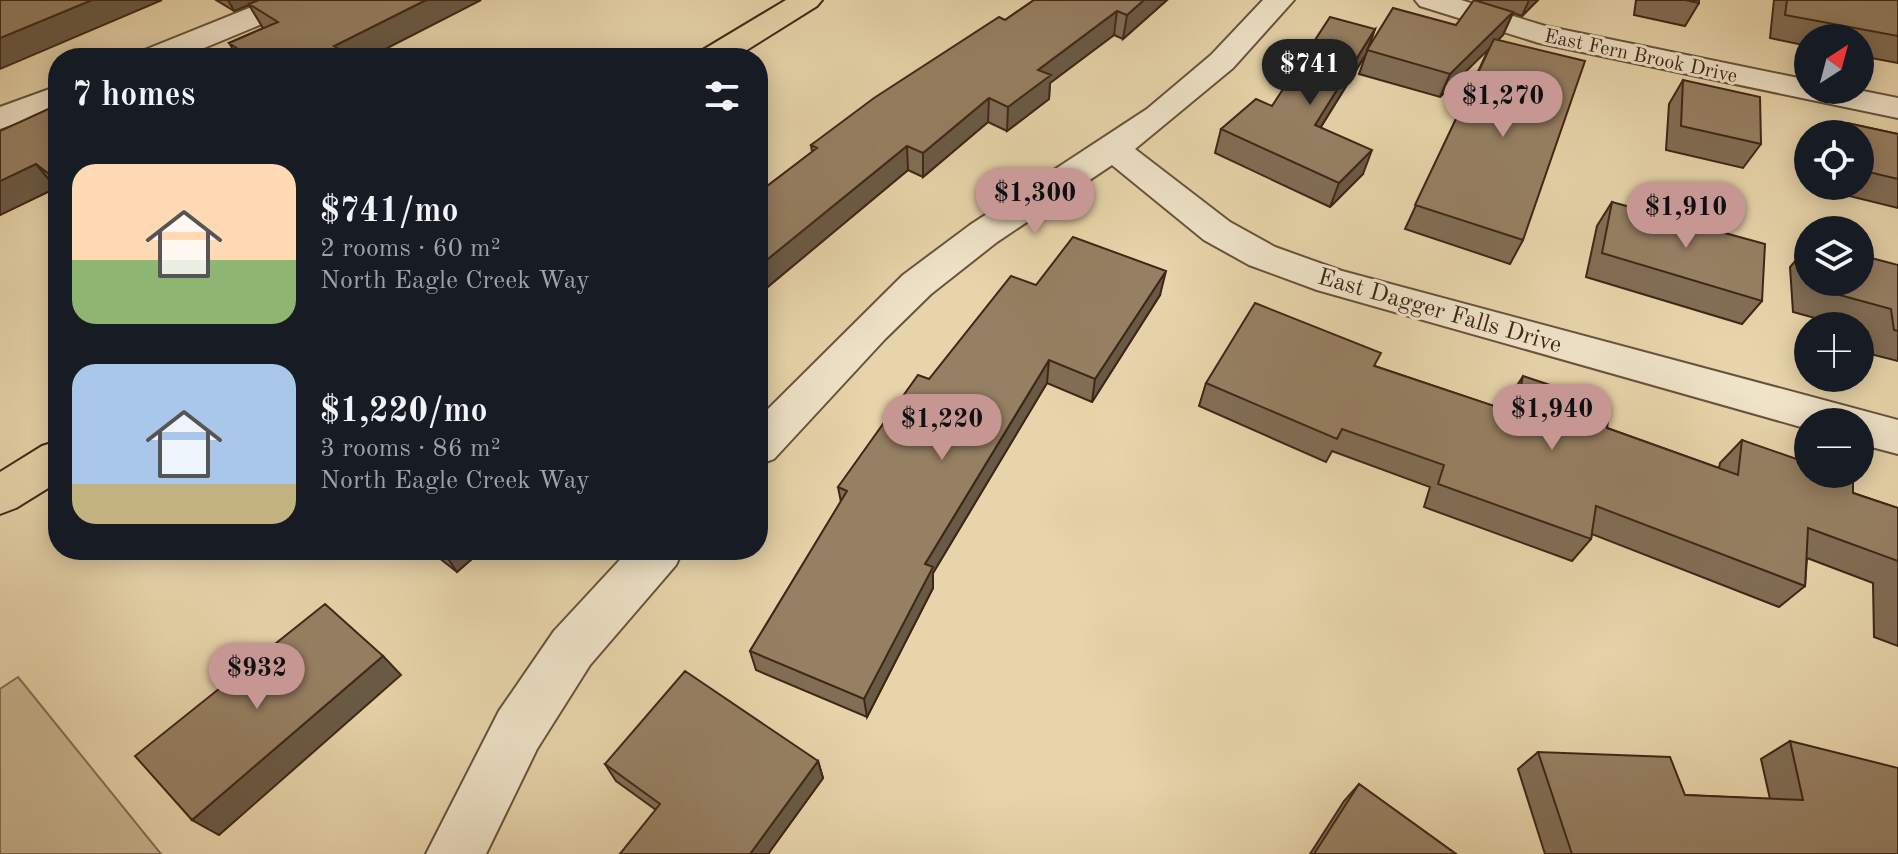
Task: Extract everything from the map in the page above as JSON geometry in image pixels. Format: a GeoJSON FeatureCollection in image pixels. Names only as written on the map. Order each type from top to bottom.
{"type":"FeatureCollection","features":[{"type":"Feature","properties":{"kind":"highway"},"geometry":{"type":"LineString","coordinates":[[728,48],[807,0]]}},
{"type":"Feature","properties":{"kind":"highway"},"geometry":{"type":"LineString","coordinates":[[0,495],[48,465]]}},
{"type":"Feature","properties":{"kind":"street"},"geometry":{"type":"LineString","coordinates":[[177,48],[295,0]]}},
{"type":"Feature","properties":{"kind":"street"},"geometry":{"type":"LineString","coordinates":[[768,437],[907,293],[942,264],[1113,149],[1219,66],[1279,0]]}},
{"type":"Feature","properties":{"kind":"street","name":"East Fern Brook Drive"},"geometry":{"type":"LineString","coordinates":[[1430,0],[1551,36],[1794,87]]}},
{"type":"Feature","properties":{"kind":"street"},"geometry":{"type":"LineString","coordinates":[[0,119],[48,100]]}},
{"type":"Feature","properties":{"kind":"street","name":"East Fern Brook Drive"},"geometry":{"type":"LineString","coordinates":[[1874,103],[1898,108]]}},
{"type":"Feature","properties":{"kind":"street","name":"East Dagger Falls Drive"},"geometry":{"type":"LineString","coordinates":[[1113,149],[1217,231],[1262,256],[1331,281],[1794,409]]}},
{"type":"Feature","properties":{"kind":"street"},"geometry":{"type":"LineString","coordinates":[[1874,431],[1898,437]]}},
{"type":"Feature","properties":{"kind":"street"},"geometry":{"type":"LineString","coordinates":[[455,854],[525,718],[572,648],[650,560]]}},
{"type":"Feature","properties":{"kind":"shaded area"},"geometry":{"type":"Polygon","coordinates":[[[18,677],[161,854],[0,854],[0,689],[18,677]]]}},
{"type":"Feature","properties":{"kind":"building"},"geometry":{"type":"Polygon","coordinates":[[[0,0],[92,0],[0,38],[0,0]]]}},
{"type":"Feature","properties":{"kind":"building"},"geometry":{"type":"Polygon","coordinates":[[[259,0],[426,0],[334,46],[337,48],[236,48],[229,43],[278,22],[249,4],[259,0]]]}},
{"type":"Feature","properties":{"kind":"building"},"geometry":{"type":"Polygon","coordinates":[[[1034,0],[1144,0],[1127,15],[1117,11],[1038,70],[1051,75],[1008,107],[989,98],[923,153],[907,146],[768,259],[768,185],[817,148],[811,145],[874,98],[999,17],[1005,20],[1034,0]]]}},
{"type":"Feature","properties":{"kind":"building"},"geometry":{"type":"Polygon","coordinates":[[[1474,0],[1513,12],[1450,74],[1367,50],[1393,8],[1456,25],[1474,0]]]}},
{"type":"Feature","properties":{"kind":"building"},"geometry":{"type":"Polygon","coordinates":[[[1787,0],[1898,0],[1898,36],[1874,32],[1874,24],[1833,24],[1785,15],[1787,0]]]}},
{"type":"Feature","properties":{"kind":"building"},"geometry":{"type":"Polygon","coordinates":[[[1330,17],[1375,29],[1315,125],[1372,150],[1339,183],[1221,129],[1256,99],[1272,106],[1330,17]]]}},
{"type":"Feature","properties":{"kind":"building"},"geometry":{"type":"Polygon","coordinates":[[[1494,39],[1585,61],[1523,240],[1415,205],[1494,39]]]}},
{"type":"Feature","properties":{"kind":"building"},"geometry":{"type":"Polygon","coordinates":[[[1683,80],[1760,97],[1761,144],[1681,126],[1683,80]]]}},
{"type":"Feature","properties":{"kind":"building"},"geometry":{"type":"Polygon","coordinates":[[[48,109],[48,173],[36,164],[0,181],[0,131],[48,109]]]}},
{"type":"Feature","properties":{"kind":"building"},"geometry":{"type":"Polygon","coordinates":[[[1874,129],[1898,134],[1898,179],[1874,173],[1874,129]]]}},
{"type":"Feature","properties":{"kind":"building"},"geometry":{"type":"Polygon","coordinates":[[[1612,202],[1765,244],[1762,301],[1602,253],[1612,202]]]}},
{"type":"Feature","properties":{"kind":"building"},"geometry":{"type":"Polygon","coordinates":[[[1073,237],[1166,271],[1095,379],[1049,360],[925,564],[933,567],[864,699],[750,651],[847,491],[838,487],[918,375],[929,379],[1011,276],[1036,285],[1073,237]]]}},
{"type":"Feature","properties":{"kind":"building"},"geometry":{"type":"Polygon","coordinates":[[[1874,259],[1898,265],[1898,331],[1894,330],[1891,309],[1843,296],[1874,296],[1874,259]]]}},
{"type":"Feature","properties":{"kind":"building"},"geometry":{"type":"Polygon","coordinates":[[[1255,303],[1381,353],[1374,366],[1515,413],[1523,376],[1610,405],[1607,428],[1738,475],[1742,440],[1794,458],[1794,488],[1853,488],[1853,493],[1898,508],[1898,561],[1808,528],[1805,586],[1596,506],[1591,539],[1438,484],[1444,465],[1342,429],[1337,439],[1206,383],[1255,303]]]}},
{"type":"Feature","properties":{"kind":"building"},"geometry":{"type":"Polygon","coordinates":[[[325,604],[383,656],[192,820],[135,756],[325,604]]]}},
{"type":"Feature","properties":{"kind":"building"},"geometry":{"type":"Polygon","coordinates":[[[685,671],[818,761],[750,854],[620,854],[660,804],[605,764],[685,671]]]}},
{"type":"Feature","properties":{"kind":"building"},"geometry":{"type":"Polygon","coordinates":[[[1790,741],[1898,768],[1898,854],[1572,854],[1538,752],[1670,757],[1685,795],[1803,800],[1790,741]]]}},
{"type":"Feature","properties":{"kind":"building"},"geometry":{"type":"Polygon","coordinates":[[[1359,784],[1456,854],[1314,854],[1359,784]]]}}]}
